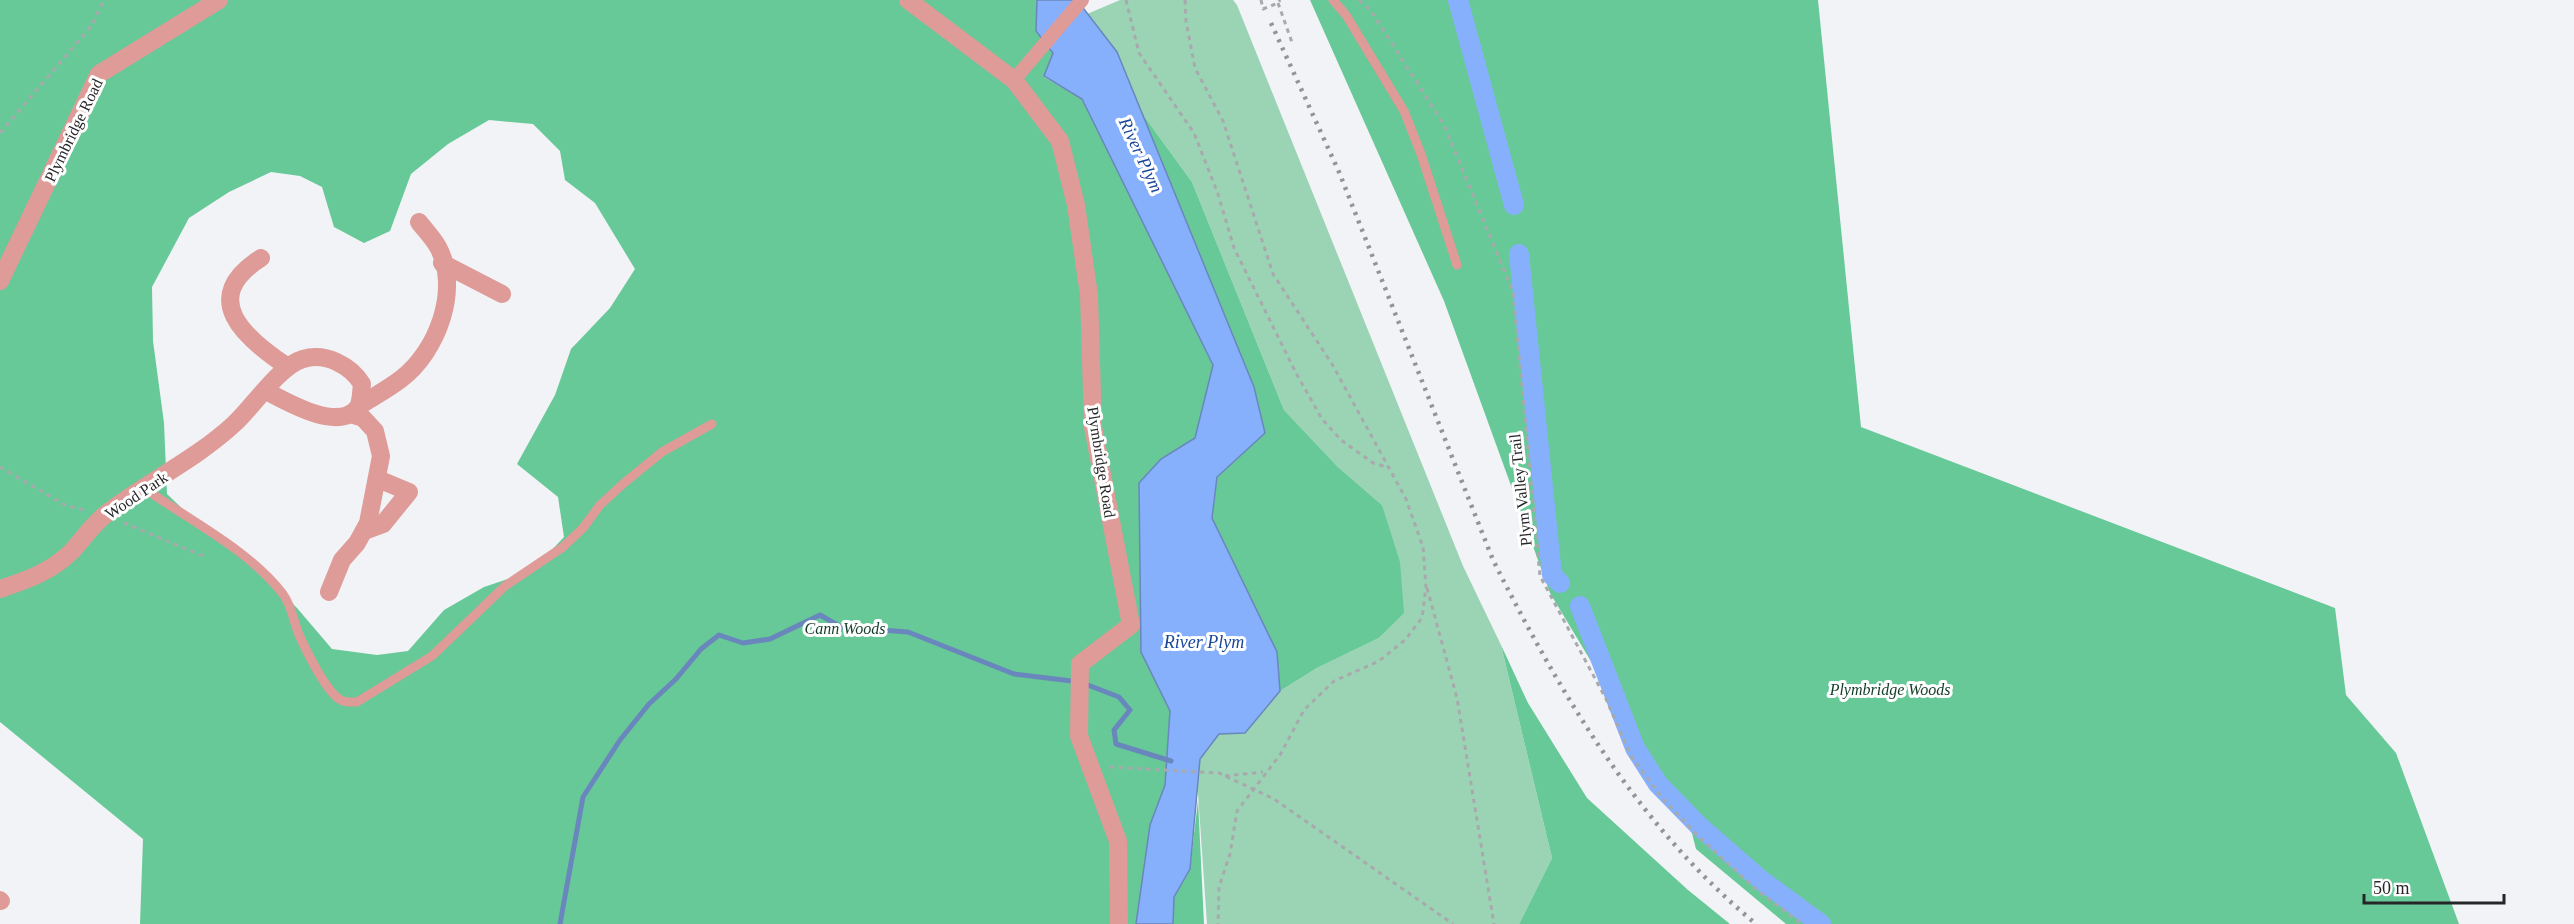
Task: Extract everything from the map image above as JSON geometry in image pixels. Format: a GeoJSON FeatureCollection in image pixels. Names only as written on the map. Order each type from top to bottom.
{"type":"FeatureCollection","features":[{"type":"Feature","properties":{"kind":"street","name":"Plymbridge Road"},"geometry":{"type":"LineString","coordinates":[[0,281],[99,74],[219,0]]}},
{"type":"Feature","properties":{"kind":"street","name":"Plymbridge Road"},"geometry":{"type":"LineString","coordinates":[[908,0],[1014,80],[1035,119],[1060,141],[1076,205],[1089,295],[1093,427],[1131,626],[1080,664],[1079,736],[1118,841],[1119,924]]}},
{"type":"Feature","properties":{"kind":"street"},"geometry":{"type":"LineString","coordinates":[[1014,80],[1082,0]]}},
{"type":"Feature","properties":{"kind":"street"},"geometry":{"type":"LineString","coordinates":[[266,391],[317,414],[335,418],[354,410],[403,378],[431,346],[444,315],[446,279],[439,248],[419,222]]}},
{"type":"Feature","properties":{"kind":"street"},"geometry":{"type":"LineString","coordinates":[[261,258],[245,268],[233,284],[229,300],[232,316],[262,350],[288,367]]}},
{"type":"Feature","properties":{"kind":"street"},"geometry":{"type":"LineString","coordinates":[[442,263],[502,294]]}},
{"type":"Feature","properties":{"kind":"street","name":"Wood Park"},"geometry":{"type":"LineString","coordinates":[[0,589],[40,576],[70,553],[104,515],[189,460],[225,432],[288,367],[304,358],[320,358],[339,363],[354,371],[362,384],[354,410]]}},
{"type":"Feature","properties":{"kind":"street"},"geometry":{"type":"LineString","coordinates":[[329,592],[342,560],[368,523],[378,479],[381,456],[375,431],[354,410]]}},
{"type":"Feature","properties":{"kind":"street"},"geometry":{"type":"LineString","coordinates":[[364,531],[383,524],[409,492],[378,479]]}},
{"type":"Feature","properties":{"kind":"lane"},"geometry":{"type":"LineString","coordinates":[[1334,0],[1346,15],[1404,111],[1421,154],[1456,265]]}},
{"type":"Feature","properties":{"kind":"lane"},"geometry":{"type":"LineString","coordinates":[[144,488],[242,554],[263,573],[284,595],[295,616],[299,635],[329,688],[339,699],[347,703],[357,702],[432,656],[505,586],[563,547],[624,483],[662,452],[712,424]]}},
{"type":"Feature","properties":{"kind":"path"},"geometry":{"type":"LineString","coordinates":[[0,133],[92,25],[104,0]]}},
{"type":"Feature","properties":{"kind":"path"},"geometry":{"type":"LineString","coordinates":[[1126,0],[1139,53],[1194,134],[1218,194],[1234,248],[1296,373],[1322,419],[1341,440],[1373,463],[1387,467]]}},
{"type":"Feature","properties":{"kind":"path"},"geometry":{"type":"LineString","coordinates":[[1185,0],[1186,21],[1195,68],[1224,121],[1273,274],[1332,364],[1406,499],[1423,548],[1426,587],[1457,698],[1494,924]]}},
{"type":"Feature","properties":{"kind":"path"},"geometry":{"type":"LineString","coordinates":[[1261,0],[1263,9],[1279,2],[1293,45]]}},
{"type":"Feature","properties":{"kind":"path","name":"Plym Valley Trail"},"geometry":{"type":"LineString","coordinates":[[1359,0],[1371,11],[1444,125],[1513,292],[1540,576],[1606,699],[1631,756],[1662,798],[1699,837],[1758,891],[1802,924]]}},
{"type":"Feature","properties":{"kind":"path"},"geometry":{"type":"LineString","coordinates":[[0,467],[65,505],[104,515],[203,556]]}},
{"type":"Feature","properties":{"kind":"path"},"geometry":{"type":"LineString","coordinates":[[1218,924],[1219,887],[1230,854],[1237,811],[1265,771],[1280,755],[1304,710],[1334,681],[1379,660],[1405,640],[1422,618],[1426,587]]}},
{"type":"Feature","properties":{"kind":"path"},"geometry":{"type":"LineString","coordinates":[[1090,766],[1219,773],[1274,799],[1453,924]]}},
{"type":"Feature","properties":{"kind":"path"},"geometry":{"type":"LineString","coordinates":[[1225,776],[1265,771]]}},
{"type":"Feature","properties":{"kind":"green space","name":"Cann Woods"},"geometry":{"type":"Polygon","coordinates":[[[0,0],[1037,0],[1036,31],[1053,53],[1044,77],[1082,99],[1213,365],[1195,439],[1161,459],[1141,652],[1170,711],[1168,758],[1165,785],[1150,825],[1136,924],[140,924],[143,839],[0,722],[0,0]],[[489,120],[448,144],[411,174],[390,231],[364,243],[334,227],[322,187],[300,176],[271,172],[229,192],[189,218],[152,287],[153,341],[164,423],[167,494],[208,533],[258,569],[297,608],[332,649],[377,655],[408,651],[444,610],[484,587],[532,571],[564,537],[558,497],[517,464],[555,395],[571,349],[610,308],[635,269],[595,203],[565,180],[560,151],[533,124],[489,120]]]}},
{"type":"Feature","properties":{"kind":"green space"},"geometry":{"type":"Polygon","coordinates":[[[1120,0],[1233,0],[1237,5],[1463,566],[1501,645],[1552,858],[1519,924],[1207,924],[1197,779],[1200,759],[1219,734],[1245,733],[1280,691],[1317,668],[1379,638],[1403,613],[1382,505],[1338,467],[1284,410],[1192,182],[1141,112],[1117,52],[1087,14],[1120,0]]]}},
{"type":"Feature","properties":{"kind":"green space","name":"Plymbridge Woods"},"geometry":{"type":"Polygon","coordinates":[[[1310,0],[1818,0],[1861,427],[2335,608],[2346,695],[2396,753],[2459,924],[1786,924],[1696,849],[1685,806],[1637,738],[1550,593],[1444,301],[1310,0]]]}},
{"type":"Feature","properties":{"kind":"green space"},"geometry":{"type":"Polygon","coordinates":[[[1141,112],[1192,182],[1284,410],[1338,467],[1382,505],[1400,562],[1404,613],[1379,638],[1317,668],[1280,691],[1277,652],[1212,518],[1217,477],[1264,433],[1254,387],[1141,112]]]}},
{"type":"Feature","properties":{"kind":"green space"},"geometry":{"type":"Polygon","coordinates":[[[1501,645],[1528,703],[1587,798],[1688,890],[1730,924],[1519,924],[1552,858],[1501,645]]]}},
{"type":"Feature","properties":{"kind":"green space"},"geometry":{"type":"Polygon","coordinates":[[[1198,800],[1204,924],[1173,924],[1174,897],[1190,869],[1198,800]]]}},
{"type":"Feature","properties":{"kind":"water","name":"River Plym"},"geometry":{"type":"Polygon","coordinates":[[[1037,0],[1077,0],[1117,52],[1254,387],[1265,433],[1217,477],[1212,518],[1277,652],[1280,691],[1245,733],[1219,734],[1200,759],[1190,869],[1174,897],[1173,924],[1136,924],[1150,825],[1165,785],[1170,711],[1141,652],[1139,483],[1161,459],[1195,438],[1213,365],[1082,99],[1044,76],[1053,53],[1036,31],[1037,0]]]}},
{"type":"Feature","properties":{"kind":"waterway"},"geometry":{"type":"LineString","coordinates":[[1458,0],[1514,205]]}},
{"type":"Feature","properties":{"kind":"waterway"},"geometry":{"type":"LineString","coordinates":[[1519,254],[1552,575],[1560,583]]}},
{"type":"Feature","properties":{"kind":"waterway"},"geometry":{"type":"LineString","coordinates":[[1580,606],[1635,748],[1658,784],[1699,826],[1761,880],[1821,924]]}},
{"type":"Feature","properties":{"kind":"waterway"},"geometry":{"type":"LineString","coordinates":[[560,924],[583,797],[620,740],[649,704],[676,679],[701,649],[719,635],[743,643],[770,639],[820,615],[841,627],[908,632],[1014,674],[1080,682],[1119,697],[1130,710],[1114,730],[1116,744],[1171,761]]}},
{"type":"Feature","properties":{"kind":"railway"},"geometry":{"type":"LineString","coordinates":[[1271,23],[1339,172],[1493,560],[1519,610],[1575,709],[1639,801],[1675,845],[1714,886],[1756,924]]}}]}
